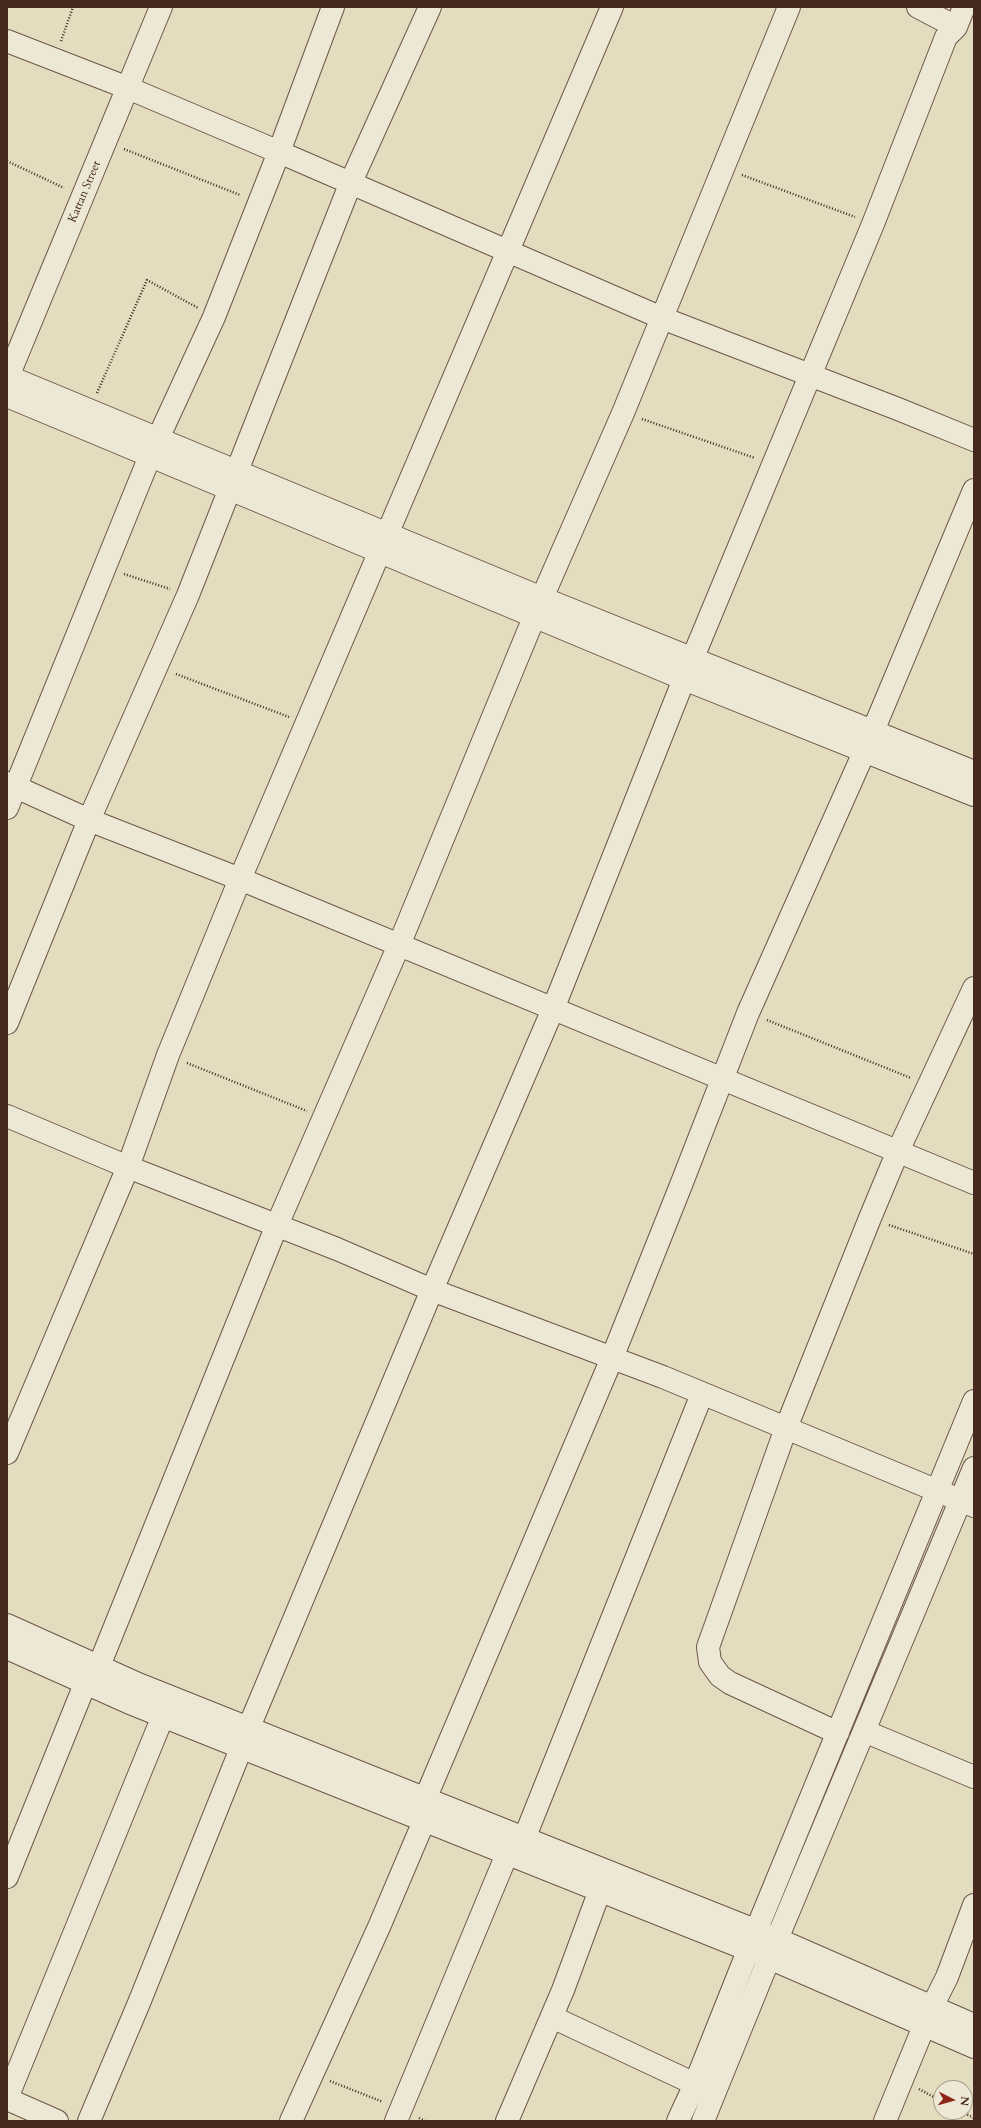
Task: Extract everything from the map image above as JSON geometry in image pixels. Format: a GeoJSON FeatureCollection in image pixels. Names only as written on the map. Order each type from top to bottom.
{"type":"FeatureCollection","features":[{"type":"Feature","properties":{"kind":"street","name":"Kattan Street"},"geometry":{"type":"LineString","coordinates":[[7,382],[161,7]]}},
{"type":"Feature","properties":{"kind":"street"},"geometry":{"type":"LineString","coordinates":[[7,808],[12,785],[154,448],[214,317],[279,152],[333,7]]}},
{"type":"Feature","properties":{"kind":"street"},"geometry":{"type":"LineString","coordinates":[[7,1023],[89,820],[188,595],[228,490],[351,182],[430,7]]}},
{"type":"Feature","properties":{"kind":"street"},"geometry":{"type":"LineString","coordinates":[[7,1453],[128,1167],[168,1055],[240,879],[380,554],[612,7]]}},
{"type":"Feature","properties":{"kind":"street"},"geometry":{"type":"LineString","coordinates":[[99,1666],[277,1225],[325,1118],[399,945],[538,607],[623,413],[789,7]]}},
{"type":"Feature","properties":{"kind":"street"},"geometry":{"type":"LineString","coordinates":[[918,7],[956,28]]}},
{"type":"Feature","properties":{"kind":"street"},"geometry":{"type":"LineString","coordinates":[[88,2121],[139,2003],[245,1737],[432,1290],[553,1009],[684,679],[694,659],[809,375],[873,224],[946,37],[956,28],[964,7]]}},
{"type":"Feature","properties":{"kind":"street"},"geometry":{"type":"LineString","coordinates":[[7,41],[128,88],[351,182],[662,318],[974,440]]}},
{"type":"Feature","properties":{"kind":"street"},"geometry":{"type":"LineString","coordinates":[[7,382],[89,410],[228,490],[380,554],[694,659],[869,741],[974,795]]}},
{"type":"Feature","properties":{"kind":"street"},"geometry":{"type":"LineString","coordinates":[[7,382],[154,448],[236,470],[388,534],[684,679],[869,741],[974,772]]}},
{"type":"Feature","properties":{"kind":"street"},"geometry":{"type":"LineString","coordinates":[[426,1797],[612,1358],[682,1185],[748,1012],[869,741],[974,490]]}},
{"type":"Feature","properties":{"kind":"street"},"geometry":{"type":"LineString","coordinates":[[12,785],[89,820],[240,879],[974,1182]]}},
{"type":"Feature","properties":{"kind":"street"},"geometry":{"type":"LineString","coordinates":[[838,1733],[730,1683],[720,1676],[710,1662],[708,1647],[786,1428],[870,1218],[898,1151],[974,988]]}},
{"type":"Feature","properties":{"kind":"street"},"geometry":{"type":"LineString","coordinates":[[7,1116],[128,1167],[277,1225],[432,1290],[612,1358],[968,1503]]}},
{"type":"Feature","properties":{"kind":"street"},"geometry":{"type":"LineString","coordinates":[[524,1839],[702,1394]]}},
{"type":"Feature","properties":{"kind":"street"},"geometry":{"type":"LineString","coordinates":[[678,2121],[695,2084],[752,1940],[974,1400]]}},
{"type":"Feature","properties":{"kind":"street"},"geometry":{"type":"LineString","coordinates":[[708,2119],[773,1948],[864,1731],[968,1503],[974,1468]]}},
{"type":"Feature","properties":{"kind":"street"},"geometry":{"type":"LineString","coordinates":[[7,1626],[138,1684],[245,1737],[321,1767],[426,1797],[752,1940]]}},
{"type":"Feature","properties":{"kind":"street"},"geometry":{"type":"LineString","coordinates":[[9,1655],[86,1684],[163,1716],[245,1737]]}},
{"type":"Feature","properties":{"kind":"street"},"geometry":{"type":"LineString","coordinates":[[7,1877],[86,1684]]}},
{"type":"Feature","properties":{"kind":"street"},"geometry":{"type":"LineString","coordinates":[[57,2121],[7,2099],[163,1716]]}},
{"type":"Feature","properties":{"kind":"street"},"geometry":{"type":"LineString","coordinates":[[864,1731],[974,1777]]}},
{"type":"Feature","properties":{"kind":"street"},"geometry":{"type":"LineString","coordinates":[[321,1767],[424,1820],[507,1854],[600,1890],[773,1948],[928,2016],[974,2047]]}},
{"type":"Feature","properties":{"kind":"street"},"geometry":{"type":"LineString","coordinates":[[292,2121],[424,1820]]}},
{"type":"Feature","properties":{"kind":"street"},"geometry":{"type":"LineString","coordinates":[[398,2115],[507,1854]]}},
{"type":"Feature","properties":{"kind":"street"},"geometry":{"type":"LineString","coordinates":[[507,2121],[552,2016],[600,1890]]}},
{"type":"Feature","properties":{"kind":"street"},"geometry":{"type":"LineString","coordinates":[[886,2121],[928,2016],[947,1977],[974,1905]]}},
{"type":"Feature","properties":{"kind":"street"},"geometry":{"type":"LineString","coordinates":[[552,2016],[695,2084]]}},
{"type":"Feature","properties":{"kind":"street"},"geometry":{"type":"LineString","coordinates":[[928,2016],[974,2025]]}},
{"type":"Feature","properties":{"kind":"path"},"geometry":{"type":"LineString","coordinates":[[54,60],[72,7]]}},
{"type":"Feature","properties":{"kind":"path"},"geometry":{"type":"LineString","coordinates":[[106,142],[259,203]]}},
{"type":"Feature","properties":{"kind":"path"},"geometry":{"type":"LineString","coordinates":[[7,161],[83,197]]}},
{"type":"Feature","properties":{"kind":"path"},"geometry":{"type":"LineString","coordinates":[[724,168],[873,224]]}},
{"type":"Feature","properties":{"kind":"path"},"geometry":{"type":"LineString","coordinates":[[89,410],[147,280],[214,317]]}},
{"type":"Feature","properties":{"kind":"path"},"geometry":{"type":"LineString","coordinates":[[623,413],[774,464]]}},
{"type":"Feature","properties":{"kind":"path"},"geometry":{"type":"LineString","coordinates":[[104,568],[188,595]]}},
{"type":"Feature","properties":{"kind":"path"},"geometry":{"type":"LineString","coordinates":[[156,667],[307,724]]}},
{"type":"Feature","properties":{"kind":"path"},"geometry":{"type":"LineString","coordinates":[[748,1012],[929,1086]]}},
{"type":"Feature","properties":{"kind":"path"},"geometry":{"type":"LineString","coordinates":[[168,1055],[325,1118]]}},
{"type":"Feature","properties":{"kind":"path"},"geometry":{"type":"LineString","coordinates":[[870,1218],[974,1254]]}},
{"type":"Feature","properties":{"kind":"path"},"geometry":{"type":"LineString","coordinates":[[313,2074],[398,2115],[425,2121]]}},
{"type":"Feature","properties":{"kind":"path"},"geometry":{"type":"LineString","coordinates":[[902,2081],[933,2097]]}}]}
